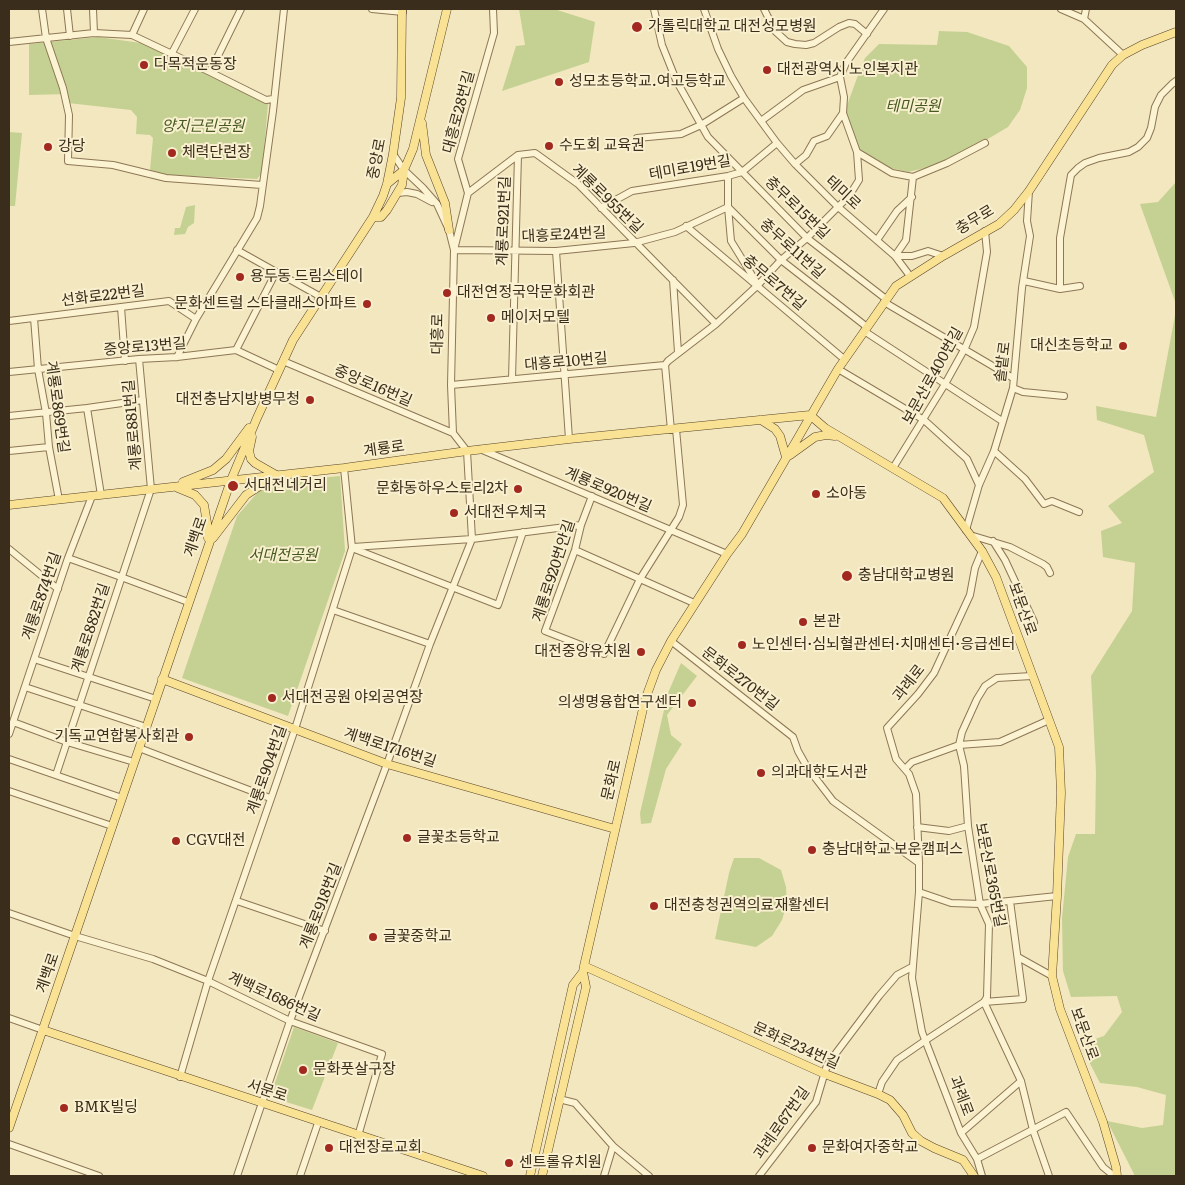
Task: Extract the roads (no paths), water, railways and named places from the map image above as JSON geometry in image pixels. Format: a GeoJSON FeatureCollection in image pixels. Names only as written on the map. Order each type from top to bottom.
{"type":"FeatureCollection","features":[{"type":"Feature","properties":{"kind":"main road"},"geometry":{"type":"LineString","coordinates":[[373,217],[381,217],[402,185],[404,170],[422,116],[448,9]]}},
{"type":"Feature","properties":{"kind":"main road","name":"중앙로"},"geometry":{"type":"LineString","coordinates":[[231,480],[293,340],[379,207],[387,184],[393,154],[402,91],[402,10]]}},
{"type":"Feature","properties":{"kind":"main road","name":"충무로"},"geometry":{"type":"LineString","coordinates":[[810,415],[844,359],[896,286],[1004,219],[1014,210],[1029,192],[1112,65],[1123,55],[1142,45],[1176,32]]}},
{"type":"Feature","properties":{"kind":"main road"},"geometry":{"type":"LineString","coordinates":[[422,116],[426,154],[445,203],[450,230]]}},
{"type":"Feature","properties":{"kind":"main road"},"geometry":{"type":"LineString","coordinates":[[387,184],[404,170]]}},
{"type":"Feature","properties":{"kind":"main road","name":"계룡로"},"geometry":{"type":"LineString","coordinates":[[9,505],[344,468],[569,439],[810,415]]}},
{"type":"Feature","properties":{"kind":"main road","name":"보문산로"},"geometry":{"type":"LineString","coordinates":[[810,415],[825,428],[943,498],[982,551],[996,577],[1059,747],[1061,793],[1052,976],[1060,1009],[1103,1122],[1116,1167],[1115,1176]]}},
{"type":"Feature","properties":{"kind":"main road","name":"문화로"},"geometry":{"type":"LineString","coordinates":[[542,1176],[586,987],[584,969],[645,700],[656,670],[671,641],[742,534],[810,415]]}},
{"type":"Feature","properties":{"kind":"main road"},"geometry":{"type":"LineString","coordinates":[[208,544],[246,495],[276,476],[254,463],[251,458],[250,452],[257,418]]}},
{"type":"Feature","properties":{"kind":"main road"},"geometry":{"type":"LineString","coordinates":[[168,487],[213,470],[226,458],[257,418]]}},
{"type":"Feature","properties":{"kind":"main road"},"geometry":{"type":"LineString","coordinates":[[761,420],[775,429],[780,436],[786,457],[815,437],[826,435],[840,437]]}},
{"type":"Feature","properties":{"kind":"main road","name":"계백로"},"geometry":{"type":"LineString","coordinates":[[9,1128],[231,480]]}},
{"type":"Feature","properties":{"kind":"main road"},"geometry":{"type":"LineString","coordinates":[[168,487],[195,494],[204,505],[208,544]]}},
{"type":"Feature","properties":{"kind":"main road","name":"계백로1716번길"},"geometry":{"type":"LineString","coordinates":[[162,679],[387,764],[615,829]]}},
{"type":"Feature","properties":{"kind":"main road","name":"문화로"},"geometry":{"type":"LineString","coordinates":[[530,1176],[573,985],[584,969]]}},
{"type":"Feature","properties":{"kind":"main road","name":"문화로234번길"},"geometry":{"type":"LineString","coordinates":[[584,969],[825,1074],[890,1100],[903,1115],[912,1133],[921,1141],[963,1160],[974,1176]]}},
{"type":"Feature","properties":{"kind":"main road","name":"서문로"},"geometry":{"type":"LineString","coordinates":[[43,1030],[318,1123],[483,1176]]}},
{"type":"Feature","properties":{"kind":"street"},"geometry":{"type":"LineString","coordinates":[[42,9],[46,38],[69,115],[68,162],[113,165],[166,178],[262,185]]}},
{"type":"Feature","properties":{"kind":"street"},"geometry":{"type":"LineString","coordinates":[[67,9],[70,36]]}},
{"type":"Feature","properties":{"kind":"street"},"geometry":{"type":"LineString","coordinates":[[93,9],[94,33]]}},
{"type":"Feature","properties":{"kind":"street"},"geometry":{"type":"LineString","coordinates":[[132,35],[144,9]]}},
{"type":"Feature","properties":{"kind":"street"},"geometry":{"type":"LineString","coordinates":[[172,53],[195,9]]}},
{"type":"Feature","properties":{"kind":"street"},"geometry":{"type":"LineString","coordinates":[[210,72],[241,9]]}},
{"type":"Feature","properties":{"kind":"street"},"geometry":{"type":"LineString","coordinates":[[177,357],[195,321],[257,218],[273,111],[284,9]]}},
{"type":"Feature","properties":{"kind":"street"},"geometry":{"type":"LineString","coordinates":[[372,9],[402,10]]}},
{"type":"Feature","properties":{"kind":"street","name":"대흥로28번길"},"geometry":{"type":"LineString","coordinates":[[468,193],[458,159],[494,33],[493,9]]}},
{"type":"Feature","properties":{"kind":"street","name":"충무로15번길"},"geometry":{"type":"LineString","coordinates":[[654,9],[662,45],[676,80],[708,137],[742,172],[807,238],[885,300],[1013,378]]}},
{"type":"Feature","properties":{"kind":"street","name":"테미로"},"geometry":{"type":"LineString","coordinates":[[704,9],[718,49],[731,76],[776,143],[838,206],[895,256],[910,276]]}},
{"type":"Feature","properties":{"kind":"street"},"geometry":{"type":"LineString","coordinates":[[764,9],[775,31],[787,42],[795,44],[806,45],[814,42],[849,23],[855,24],[867,34]]}},
{"type":"Feature","properties":{"kind":"street"},"geometry":{"type":"LineString","coordinates":[[674,429],[665,365],[678,352],[716,324],[758,285],[781,260],[807,238],[849,196],[859,180],[857,152],[843,113],[844,97],[840,77],[846,63],[884,9]]}},
{"type":"Feature","properties":{"kind":"street"},"geometry":{"type":"LineString","coordinates":[[1061,9],[1084,19],[1123,55]]}},
{"type":"Feature","properties":{"kind":"street"},"geometry":{"type":"LineString","coordinates":[[1084,19],[1086,9]]}},
{"type":"Feature","properties":{"kind":"street"},"geometry":{"type":"LineString","coordinates":[[9,42],[94,33],[132,35],[266,100],[274,99]]}},
{"type":"Feature","properties":{"kind":"street"},"geometry":{"type":"LineString","coordinates":[[761,120],[803,90],[840,77]]}},
{"type":"Feature","properties":{"kind":"street"},"geometry":{"type":"LineString","coordinates":[[1060,289],[1060,238],[1072,175],[1085,163],[1128,152],[1138,147],[1147,138],[1151,128],[1154,107],[1161,96],[1176,81]]}},
{"type":"Feature","properties":{"kind":"street"},"geometry":{"type":"LineString","coordinates":[[637,138],[681,134],[701,125],[744,98]]}},
{"type":"Feature","properties":{"kind":"street"},"geometry":{"type":"LineString","coordinates":[[795,164],[806,155],[814,141],[827,136],[843,113]]}},
{"type":"Feature","properties":{"kind":"street","name":"테미로19번길"},"geometry":{"type":"LineString","coordinates":[[601,208],[632,191],[728,176],[742,172],[776,143]]}},
{"type":"Feature","properties":{"kind":"street"},"geometry":{"type":"LineString","coordinates":[[857,152],[892,173],[913,177],[947,163],[985,143]]}},
{"type":"Feature","properties":{"kind":"street","name":"계룡로955번길"},"geometry":{"type":"LineString","coordinates":[[518,155],[535,153],[578,184],[716,324]]}},
{"type":"Feature","properties":{"kind":"street","name":"대흥로"},"geometry":{"type":"LineString","coordinates":[[393,154],[404,170],[436,204],[450,230],[454,250],[450,385],[454,433]]}},
{"type":"Feature","properties":{"kind":"street"},"geometry":{"type":"LineString","coordinates":[[454,250],[468,193],[518,155]]}},
{"type":"Feature","properties":{"kind":"street","name":"계룡로921번길"},"geometry":{"type":"LineString","coordinates":[[512,379],[518,155]]}},
{"type":"Feature","properties":{"kind":"street"},"geometry":{"type":"LineString","coordinates":[[728,176],[731,241],[758,285]]}},
{"type":"Feature","properties":{"kind":"street"},"geometry":{"type":"LineString","coordinates":[[895,256],[906,240],[913,177]]}},
{"type":"Feature","properties":{"kind":"street","name":"솔밭로"},"geometry":{"type":"LineString","coordinates":[[968,533],[979,485],[994,451],[1013,388],[1022,288],[1030,236],[1027,221],[1029,192]]}},
{"type":"Feature","properties":{"kind":"street"},"geometry":{"type":"LineString","coordinates":[[398,193],[417,194],[436,204]]}},
{"type":"Feature","properties":{"kind":"street"},"geometry":{"type":"LineString","coordinates":[[876,240],[897,211],[912,197]]}},
{"type":"Feature","properties":{"kind":"street","name":"대흥로24번길"},"geometry":{"type":"LineString","coordinates":[[454,250],[556,251],[634,242],[676,232],[728,207]]}},
{"type":"Feature","properties":{"kind":"street","name":"충무로11번길"},"geometry":{"type":"LineString","coordinates":[[728,207],[781,260],[865,329],[1002,421]]}},
{"type":"Feature","properties":{"kind":"street","name":"충무로7번길"},"geometry":{"type":"LineString","coordinates":[[686,226],[844,359]]}},
{"type":"Feature","properties":{"kind":"street","name":"보문산로400번길"},"geometry":{"type":"LineString","coordinates":[[893,468],[945,384],[965,348],[974,327],[987,252],[985,231]]}},
{"type":"Feature","properties":{"kind":"street"},"geometry":{"type":"LineString","coordinates":[[237,250],[322,297]]}},
{"type":"Feature","properties":{"kind":"street"},"geometry":{"type":"LineString","coordinates":[[556,251],[569,439]]}},
{"type":"Feature","properties":{"kind":"street"},"geometry":{"type":"LineString","coordinates":[[895,256],[912,256],[928,251],[943,256]]}},
{"type":"Feature","properties":{"kind":"street"},"geometry":{"type":"LineString","coordinates":[[276,272],[236,350],[279,370]]}},
{"type":"Feature","properties":{"kind":"street"},"geometry":{"type":"LineString","coordinates":[[673,280],[678,352]]}},
{"type":"Feature","properties":{"kind":"street"},"geometry":{"type":"LineString","coordinates":[[1024,281],[1060,289],[1080,286]]}},
{"type":"Feature","properties":{"kind":"street","name":"선화로22번길"},"geometry":{"type":"LineString","coordinates":[[9,321],[169,301],[195,321]]}},
{"type":"Feature","properties":{"kind":"street"},"geometry":{"type":"LineString","coordinates":[[121,307],[125,361]]}},
{"type":"Feature","properties":{"kind":"street","name":"계룡로869번길"},"geometry":{"type":"LineString","coordinates":[[34,318],[38,369],[46,413],[48,447],[59,500]]}},
{"type":"Feature","properties":{"kind":"street","name":"중앙로13번길"},"geometry":{"type":"LineString","coordinates":[[9,372],[236,350]]}},
{"type":"Feature","properties":{"kind":"street","name":"계룡로881번길"},"geometry":{"type":"LineString","coordinates":[[139,359],[151,489]]}},
{"type":"Feature","properties":{"kind":"street","name":"중앙로16번길"},"geometry":{"type":"LineString","coordinates":[[283,361],[454,433]]}},
{"type":"Feature","properties":{"kind":"street","name":"대흥로10번길"},"geometry":{"type":"LineString","coordinates":[[450,385],[665,365]]}},
{"type":"Feature","properties":{"kind":"street"},"geometry":{"type":"LineString","coordinates":[[838,369],[924,420],[967,459],[979,485]]}},
{"type":"Feature","properties":{"kind":"street"},"geometry":{"type":"LineString","coordinates":[[1013,388],[1023,392],[1064,396]]}},
{"type":"Feature","properties":{"kind":"street"},"geometry":{"type":"LineString","coordinates":[[9,416],[143,400]]}},
{"type":"Feature","properties":{"kind":"street"},"geometry":{"type":"LineString","coordinates":[[87,408],[101,495]]}},
{"type":"Feature","properties":{"kind":"street","name":"계룡로920번안길"},"geometry":{"type":"LineString","coordinates":[[592,496],[580,525],[574,550],[545,631],[604,654],[640,579],[679,516],[683,505],[674,429]]}},
{"type":"Feature","properties":{"kind":"street"},"geometry":{"type":"LineString","coordinates":[[454,433],[467,451]]}},
{"type":"Feature","properties":{"kind":"street"},"geometry":{"type":"LineString","coordinates":[[9,451],[48,447]]}},
{"type":"Feature","properties":{"kind":"street","name":"계룡로920번길"},"geometry":{"type":"LineString","coordinates":[[480,450],[727,554]]}},
{"type":"Feature","properties":{"kind":"street","name":"계룡로918번길"},"geometry":{"type":"LineString","coordinates":[[237,1176],[290,1021],[430,644],[472,539],[467,451]]}},
{"type":"Feature","properties":{"kind":"street"},"geometry":{"type":"LineString","coordinates":[[994,451],[1025,479],[1044,504],[1052,502],[1079,512]]}},
{"type":"Feature","properties":{"kind":"street","name":"계룡로904번길"},"geometry":{"type":"LineString","coordinates":[[180,1077],[208,981],[237,902],[352,548],[344,468]]}},
{"type":"Feature","properties":{"kind":"street","name":"계룡로882번길"},"geometry":{"type":"LineString","coordinates":[[56,775],[151,489]]}},
{"type":"Feature","properties":{"kind":"street","name":"계룡로874번길"},"geometry":{"type":"LineString","coordinates":[[9,734],[68,558],[92,496]]}},
{"type":"Feature","properties":{"kind":"street"},"geometry":{"type":"LineString","coordinates":[[352,548],[472,539],[580,525]]}},
{"type":"Feature","properties":{"kind":"street"},"geometry":{"type":"LineString","coordinates":[[352,548],[498,605],[523,532]]}},
{"type":"Feature","properties":{"kind":"street"},"geometry":{"type":"LineString","coordinates":[[968,533],[1010,547],[1043,564],[1050,573]]}},
{"type":"Feature","properties":{"kind":"street"},"geometry":{"type":"LineString","coordinates":[[993,542],[1005,560],[1034,622]]}},
{"type":"Feature","properties":{"kind":"street"},"geometry":{"type":"LineString","coordinates":[[9,549],[58,589]]}},
{"type":"Feature","properties":{"kind":"street"},"geometry":{"type":"LineString","coordinates":[[574,550],[694,604]]}},
{"type":"Feature","properties":{"kind":"street","name":"과례로"},"geometry":{"type":"LineString","coordinates":[[982,551],[975,568],[970,595],[934,673],[887,728],[896,759],[909,774],[916,794],[919,892],[912,978],[922,1032],[961,1133],[977,1159],[982,1176]]}},
{"type":"Feature","properties":{"kind":"street"},"geometry":{"type":"LineString","coordinates":[[68,558],[188,602]]}},
{"type":"Feature","properties":{"kind":"street"},"geometry":{"type":"LineString","coordinates":[[333,610],[430,644]]}},
{"type":"Feature","properties":{"kind":"street","name":"문화로270번길"},"geometry":{"type":"LineString","coordinates":[[671,641],[793,737],[798,751],[833,801],[919,863]]}},
{"type":"Feature","properties":{"kind":"street"},"geometry":{"type":"LineString","coordinates":[[34,659],[156,699]]}},
{"type":"Feature","properties":{"kind":"street","name":"보문산로365번길"},"geometry":{"type":"LineString","coordinates":[[984,1002],[987,997],[989,924],[980,904],[968,826],[964,766],[959,746],[962,732],[976,699],[985,686],[997,678],[1032,676]]}},
{"type":"Feature","properties":{"kind":"street"},"geometry":{"type":"LineString","coordinates":[[24,687],[146,727]]}},
{"type":"Feature","properties":{"kind":"street"},"geometry":{"type":"LineString","coordinates":[[906,769],[912,762],[959,746],[1000,742],[1049,720]]}},
{"type":"Feature","properties":{"kind":"street"},"geometry":{"type":"LineString","coordinates":[[13,722],[67,742],[134,762]]}},
{"type":"Feature","properties":{"kind":"street"},"geometry":{"type":"LineString","coordinates":[[139,748],[270,798]]}},
{"type":"Feature","properties":{"kind":"street"},"geometry":{"type":"LineString","coordinates":[[9,759],[122,798]]}},
{"type":"Feature","properties":{"kind":"street"},"geometry":{"type":"LineString","coordinates":[[9,791],[112,826]]}},
{"type":"Feature","properties":{"kind":"street"},"geometry":{"type":"LineString","coordinates":[[917,827],[950,831],[968,826]]}},
{"type":"Feature","properties":{"kind":"street"},"geometry":{"type":"LineString","coordinates":[[919,892],[951,903],[980,904],[1057,896]]}},
{"type":"Feature","properties":{"kind":"street"},"geometry":{"type":"LineString","coordinates":[[878,1094],[882,1082],[897,1060],[984,1002],[1023,999],[1010,901]]}},
{"type":"Feature","properties":{"kind":"street"},"geometry":{"type":"LineString","coordinates":[[237,902],[325,931]]}},
{"type":"Feature","properties":{"kind":"street","name":"계백로1686번길"},"geometry":{"type":"LineString","coordinates":[[9,914],[153,959],[208,981],[290,1021],[382,1054],[358,1136]]}},
{"type":"Feature","properties":{"kind":"street"},"geometry":{"type":"LineString","coordinates":[[1018,957],[1052,976]]}},
{"type":"Feature","properties":{"kind":"street","name":"과례로67번길"},"geometry":{"type":"LineString","coordinates":[[759,1176],[816,1102],[827,1065],[897,975],[912,968]]}},
{"type":"Feature","properties":{"kind":"street"},"geometry":{"type":"LineString","coordinates":[[984,1002],[1021,1081],[1033,1130],[1049,1176]]}},
{"type":"Feature","properties":{"kind":"street"},"geometry":{"type":"LineString","coordinates":[[9,1018],[43,1030]]}},
{"type":"Feature","properties":{"kind":"street","name":"과례로"},"geometry":{"type":"LineString","coordinates":[[961,1133],[1021,1081]]}},
{"type":"Feature","properties":{"kind":"street"},"geometry":{"type":"LineString","coordinates":[[559,1099],[575,1103],[613,1146],[649,1176]]}},
{"type":"Feature","properties":{"kind":"street","name":"보문산로"},"geometry":{"type":"LineString","coordinates":[[1033,1130],[1066,1112],[1103,1167],[1115,1176]]}},
{"type":"Feature","properties":{"kind":"street"},"geometry":{"type":"LineString","coordinates":[[300,1176],[318,1123]]}},
{"type":"Feature","properties":{"kind":"street"},"geometry":{"type":"LineString","coordinates":[[977,1159],[1033,1130]]}},
{"type":"Feature","properties":{"kind":"street"},"geometry":{"type":"LineString","coordinates":[[9,1144],[99,1176]]}},
{"type":"Feature","properties":{"kind":"street"},"geometry":{"type":"LineString","coordinates":[[604,1176],[613,1146]]}},
{"type":"Feature","properties":{"kind":"place","name":"가톨릭대학교 대전성모병원"},"geometry":{"type":"Point","coordinates":[637,27]}},
{"type":"Feature","properties":{"kind":"place","name":"다목적운동장"},"geometry":{"type":"Point","coordinates":[144,65]}},
{"type":"Feature","properties":{"kind":"place","name":"대전광역시 노인복지관"},"geometry":{"type":"Point","coordinates":[767,70]}},
{"type":"Feature","properties":{"kind":"place","name":"성모초등학교.여고등학교"},"geometry":{"type":"Point","coordinates":[559,82]}},
{"type":"Feature","properties":{"kind":"place","name":"수도회 교육권"},"geometry":{"type":"Point","coordinates":[549,146]}},
{"type":"Feature","properties":{"kind":"place","name":"강당"},"geometry":{"type":"Point","coordinates":[48,147]}},
{"type":"Feature","properties":{"kind":"place","name":"체력단련장"},"geometry":{"type":"Point","coordinates":[172,153]}},
{"type":"Feature","properties":{"kind":"place","name":"용두동 드림스테이"},"geometry":{"type":"Point","coordinates":[240,277]}},
{"type":"Feature","properties":{"kind":"place","name":"대전연정국악문화회관"},"geometry":{"type":"Point","coordinates":[447,293]}},
{"type":"Feature","properties":{"kind":"place","name":"문화센트럴 스타클래스아파트"},"geometry":{"type":"Point","coordinates":[367,304]}},
{"type":"Feature","properties":{"kind":"place","name":"메이저모텔"},"geometry":{"type":"Point","coordinates":[491,318]}},
{"type":"Feature","properties":{"kind":"place","name":"대신초등학교"},"geometry":{"type":"Point","coordinates":[1123,346]}},
{"type":"Feature","properties":{"kind":"place","name":"대전충남지방병무청"},"geometry":{"type":"Point","coordinates":[310,400]}},
{"type":"Feature","properties":{"kind":"place","name":"서대전네거리"},"geometry":{"type":"Point","coordinates":[233,486]}},
{"type":"Feature","properties":{"kind":"place","name":"문화동하우스토리2차"},"geometry":{"type":"Point","coordinates":[518,489]}},
{"type":"Feature","properties":{"kind":"place","name":"소아동"},"geometry":{"type":"Point","coordinates":[816,494]}},
{"type":"Feature","properties":{"kind":"place","name":"서대전우체국"},"geometry":{"type":"Point","coordinates":[454,513]}},
{"type":"Feature","properties":{"kind":"place","name":"충남대학교병원"},"geometry":{"type":"Point","coordinates":[847,576]}},
{"type":"Feature","properties":{"kind":"place","name":"본관"},"geometry":{"type":"Point","coordinates":[803,622]}},
{"type":"Feature","properties":{"kind":"place","name":"노인센터·심뇌혈관센터·치매센터·응급센터"},"geometry":{"type":"Point","coordinates":[742,645]}},
{"type":"Feature","properties":{"kind":"place","name":"대전중앙유치원"},"geometry":{"type":"Point","coordinates":[641,652]}},
{"type":"Feature","properties":{"kind":"place","name":"서대전공원 야외공연장"},"geometry":{"type":"Point","coordinates":[272,698]}},
{"type":"Feature","properties":{"kind":"place","name":"의생명융합연구센터"},"geometry":{"type":"Point","coordinates":[692,703]}},
{"type":"Feature","properties":{"kind":"place","name":"기독교연합봉사회관"},"geometry":{"type":"Point","coordinates":[189,737]}},
{"type":"Feature","properties":{"kind":"place","name":"의과대학도서관"},"geometry":{"type":"Point","coordinates":[761,773]}},
{"type":"Feature","properties":{"kind":"place","name":"글꽃초등학교"},"geometry":{"type":"Point","coordinates":[407,838]}},
{"type":"Feature","properties":{"kind":"place","name":"CGV대전"},"geometry":{"type":"Point","coordinates":[176,841]}},
{"type":"Feature","properties":{"kind":"place","name":"충남대학교 보운캠퍼스"},"geometry":{"type":"Point","coordinates":[812,850]}},
{"type":"Feature","properties":{"kind":"place","name":"대전충청권역의료재활센터"},"geometry":{"type":"Point","coordinates":[654,906]}},
{"type":"Feature","properties":{"kind":"place","name":"글꽃중학교"},"geometry":{"type":"Point","coordinates":[373,937]}},
{"type":"Feature","properties":{"kind":"place","name":"문화풋살구장"},"geometry":{"type":"Point","coordinates":[303,1070]}},
{"type":"Feature","properties":{"kind":"place","name":"BMK빌딩"},"geometry":{"type":"Point","coordinates":[64,1108]}},
{"type":"Feature","properties":{"kind":"place","name":"대전장로교회"},"geometry":{"type":"Point","coordinates":[329,1148]}},
{"type":"Feature","properties":{"kind":"place","name":"문화여자중학교"},"geometry":{"type":"Point","coordinates":[812,1148]}},
{"type":"Feature","properties":{"kind":"place","name":"센트롤유치원"},"geometry":{"type":"Point","coordinates":[509,1163]}},
{"type":"Feature","properties":{"kind":"park label","name":"테미공원"},"geometry":{"type":"Point","coordinates":[913,107]}},
{"type":"Feature","properties":{"kind":"park label","name":"양지근린공원"},"geometry":{"type":"Point","coordinates":[203,127]}},
{"type":"Feature","properties":{"kind":"park label","name":"서대전공원"},"geometry":{"type":"Point","coordinates":[283,556]}}]}
